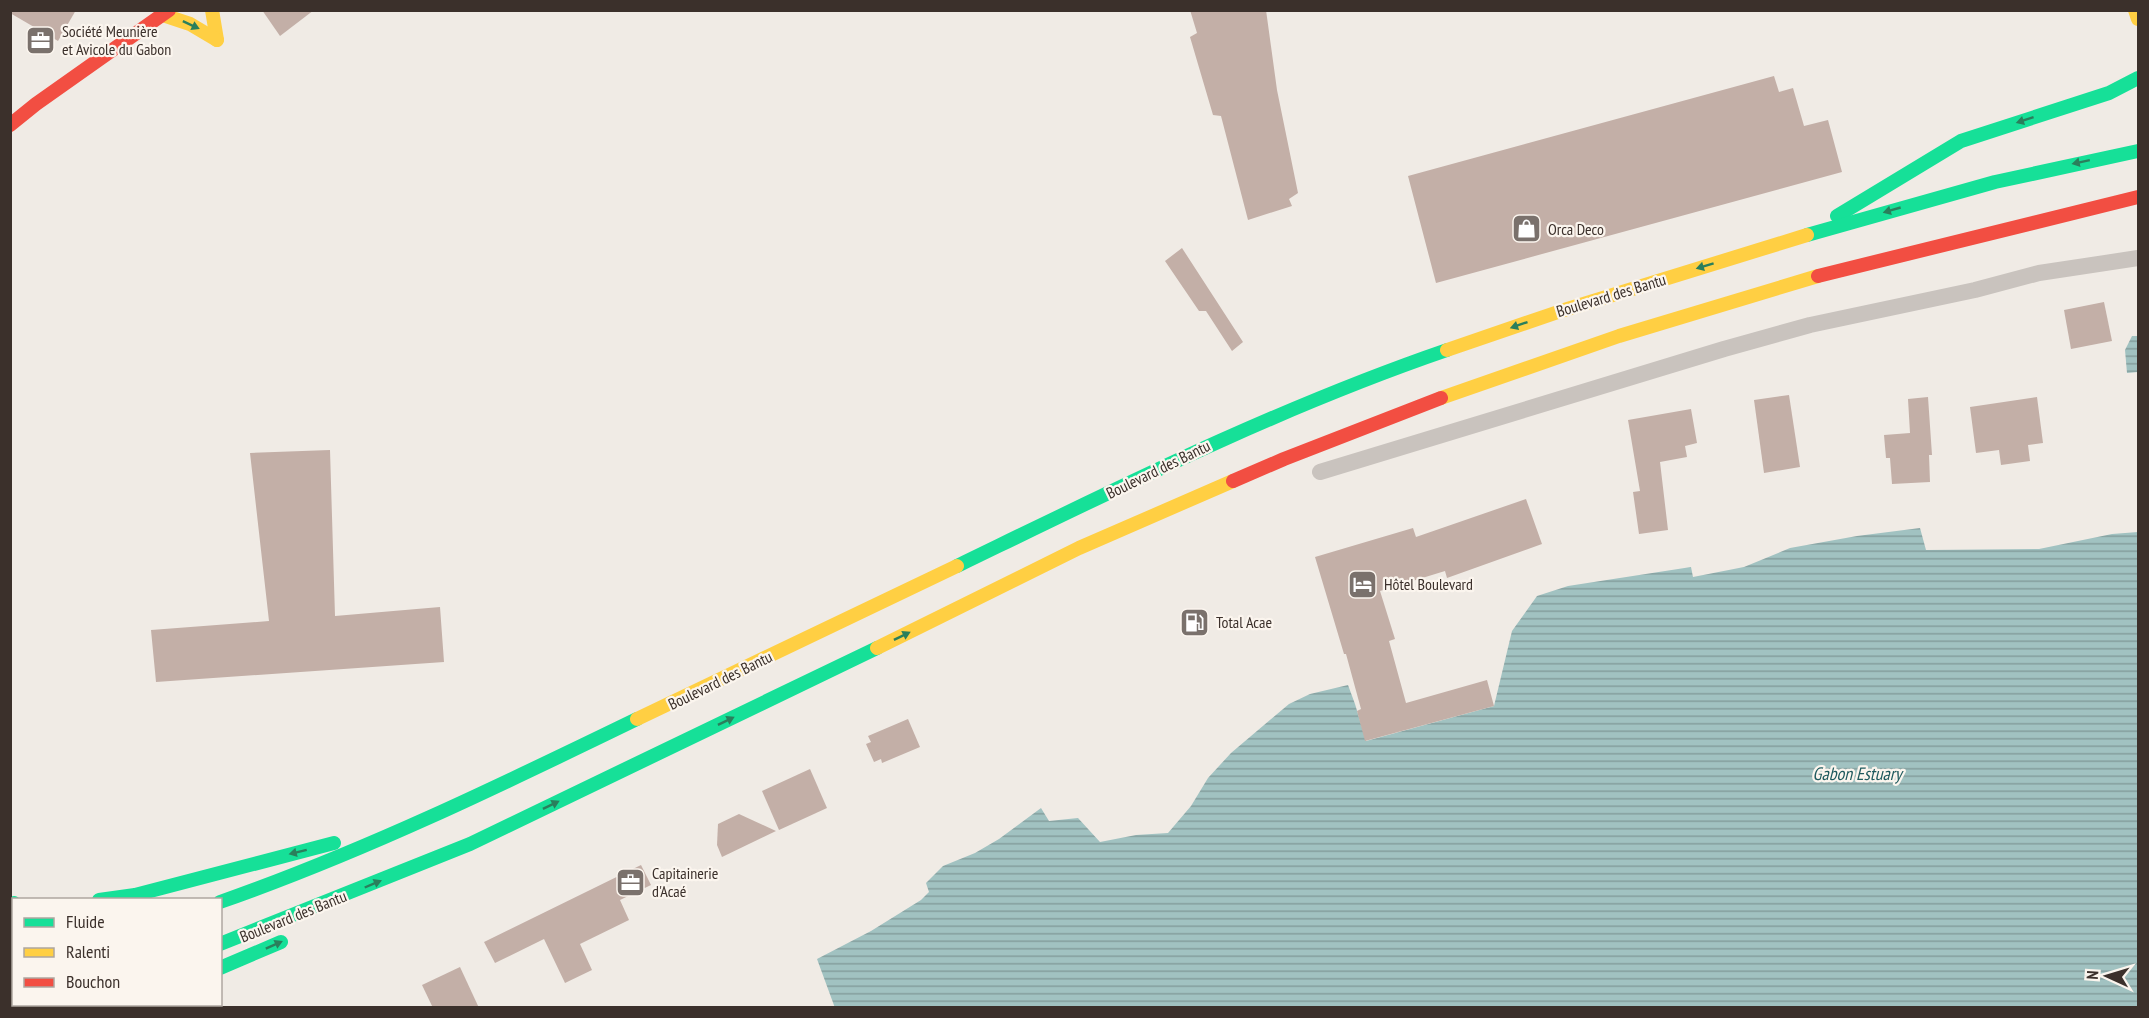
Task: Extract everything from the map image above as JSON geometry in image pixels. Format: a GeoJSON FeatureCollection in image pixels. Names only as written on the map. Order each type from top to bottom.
{"type":"FeatureCollection","features":[{"type":"Feature","properties":{"kind":"main road"},"geometry":{"type":"LineString","coordinates":[[10,125],[36,104],[166,13],[217,40],[212,10]]}},
{"type":"Feature","properties":{"kind":"main road"},"geometry":{"type":"LineString","coordinates":[[2135,10],[2139,14]]}},
{"type":"Feature","properties":{"kind":"main road"},"geometry":{"type":"LineString","coordinates":[[2135,10],[2139,19]]}},
{"type":"Feature","properties":{"kind":"main road"},"geometry":{"type":"LineString","coordinates":[[1806,235],[1961,141],[2109,93],[2139,78]]}},
{"type":"Feature","properties":{"kind":"main road","name":"Boulevard des Bantu"},"geometry":{"type":"LineString","coordinates":[[222,901],[297,875],[416,822],[552,760],[1220,440],[1390,370],[1561,311],[1806,235],[1995,182],[2139,151]]}},
{"type":"Feature","properties":{"kind":"main road","name":"Boulevard des Bantu"},"geometry":{"type":"LineString","coordinates":[[222,943],[314,909],[470,844],[1079,548],[1284,459],[1395,415],[1500,376],[1619,336],[1798,281],[2139,197]]}},
{"type":"Feature","properties":{"kind":"main road"},"geometry":{"type":"LineString","coordinates":[[113,898],[135,895],[416,822]]}},
{"type":"Feature","properties":{"kind":"main road"},"geometry":{"type":"LineString","coordinates":[[399,887],[452,860],[470,844]]}},
{"type":"Feature","properties":{"kind":"main road"},"geometry":{"type":"LineString","coordinates":[[222,967],[295,935]]}},
{"type":"Feature","properties":{"kind":"street"},"geometry":{"type":"LineString","coordinates":[[1320,472],[1713,352],[1810,325],[1975,290],[2039,273],[2139,258]]}},
{"type":"Feature","properties":{"kind":"water"},"geometry":{"type":"Polygon","coordinates":[[[2132,336],[2138,336],[2138,372],[2127,373],[2125,350],[2132,336]]]}},
{"type":"Feature","properties":{"kind":"water","name":"Gabon Estuary"},"geometry":{"type":"Polygon","coordinates":[[[1920,528],[1926,550],[2039,549],[2112,534],[2138,532],[2138,1007],[835,1008],[817,959],[871,931],[921,900],[929,892],[926,883],[943,866],[975,853],[999,839],[1041,808],[1049,821],[1078,818],[1100,842],[1136,835],[1168,833],[1191,806],[1208,778],[1231,753],[1289,704],[1310,694],[1348,685],[1366,741],[1494,706],[1512,631],[1537,596],[1568,586],[1691,567],[1693,577],[1744,567],[1790,548],[1920,528]]]}},
{"type":"Feature","properties":{"kind":"building"},"geometry":{"type":"Polygon","coordinates":[[[10,10],[76,10],[58,41],[10,13],[10,10]]]}},
{"type":"Feature","properties":{"kind":"building"},"geometry":{"type":"Polygon","coordinates":[[[262,10],[314,10],[280,36],[262,10]]]}},
{"type":"Feature","properties":{"kind":"building"},"geometry":{"type":"Polygon","coordinates":[[[1190,10],[1266,10],[1277,90],[1298,193],[1289,199],[1292,206],[1248,220],[1221,116],[1213,115],[1190,37],[1197,33],[1190,10]]]}},
{"type":"Feature","properties":{"kind":"building","name":"Orca Deco"},"geometry":{"type":"Polygon","coordinates":[[[1774,76],[1779,92],[1793,88],[1804,126],[1828,120],[1842,172],[1436,283],[1408,176],[1774,76]]]}},
{"type":"Feature","properties":{"kind":"building"},"geometry":{"type":"Polygon","coordinates":[[[1182,248],[1243,342],[1232,351],[1206,311],[1199,311],[1165,261],[1182,248]]]}},
{"type":"Feature","properties":{"kind":"building"},"geometry":{"type":"Polygon","coordinates":[[[2104,302],[2112,341],[2071,349],[2064,310],[2104,302]]]}},
{"type":"Feature","properties":{"kind":"building"},"geometry":{"type":"Polygon","coordinates":[[[1789,395],[1800,467],[1764,473],[1754,400],[1789,395]]]}},
{"type":"Feature","properties":{"kind":"building"},"geometry":{"type":"Polygon","coordinates":[[[1928,397],[1932,455],[1929,455],[1930,482],[1892,484],[1890,458],[1886,458],[1884,435],[1910,433],[1908,399],[1928,397]]]}},
{"type":"Feature","properties":{"kind":"building"},"geometry":{"type":"Polygon","coordinates":[[[2037,397],[2043,443],[2028,445],[2030,461],[2001,465],[1999,450],[1976,453],[1970,407],[2037,397]]]}},
{"type":"Feature","properties":{"kind":"building"},"geometry":{"type":"Polygon","coordinates":[[[1691,409],[1697,443],[1685,446],[1687,457],[1660,462],[1668,530],[1639,534],[1633,492],[1640,491],[1628,420],[1691,409]]]}},
{"type":"Feature","properties":{"kind":"building"},"geometry":{"type":"Polygon","coordinates":[[[330,450],[335,616],[440,607],[444,662],[156,682],[151,630],[269,621],[250,453],[330,450]]]}},
{"type":"Feature","properties":{"kind":"building"},"geometry":{"type":"Polygon","coordinates":[[[1526,499],[1542,544],[1447,578],[1445,571],[1380,591],[1395,639],[1389,641],[1406,703],[1487,680],[1494,706],[1365,741],[1357,711],[1361,709],[1315,557],[1413,528],[1416,537],[1526,499]]]}},
{"type":"Feature","properties":{"kind":"building"},"geometry":{"type":"Polygon","coordinates":[[[908,719],[920,747],[882,763],[881,759],[874,762],[866,744],[871,742],[868,736],[908,719]]]}},
{"type":"Feature","properties":{"kind":"building"},"geometry":{"type":"Polygon","coordinates":[[[810,769],[827,808],[779,830],[762,791],[810,769]]]}},
{"type":"Feature","properties":{"kind":"building"},"geometry":{"type":"Polygon","coordinates":[[[739,814],[776,831],[722,857],[717,845],[718,824],[739,814]]]}},
{"type":"Feature","properties":{"kind":"building"},"geometry":{"type":"Polygon","coordinates":[[[641,865],[651,885],[620,900],[629,920],[580,944],[592,970],[565,983],[544,939],[495,963],[484,942],[641,865]]]}},
{"type":"Feature","properties":{"kind":"building"},"geometry":{"type":"Polygon","coordinates":[[[460,967],[479,1008],[433,1008],[422,985],[460,967]]]}},
{"type":"Feature","properties":{"kind":"traffic: fast"},"geometry":{"type":"LineString","coordinates":[[1837,216],[1961,141],[2109,93],[2138,78]]}},
{"type":"Feature","properties":{"kind":"traffic: fast"},"geometry":{"type":"LineString","coordinates":[[1807,235],[1995,182],[2138,151]]}},
{"type":"Feature","properties":{"kind":"traffic: fast"},"geometry":{"type":"LineString","coordinates":[[957,566],[1260,423],[1447,350]]}},
{"type":"Feature","properties":{"kind":"traffic: fast"},"geometry":{"type":"LineString","coordinates":[[222,943],[470,844],[877,648]]}},
{"type":"Feature","properties":{"kind":"traffic: fast"},"geometry":{"type":"LineString","coordinates":[[222,901],[379,840],[637,719]]}},
{"type":"Feature","properties":{"kind":"traffic: fast"},"geometry":{"type":"LineString","coordinates":[[113,898],[135,895],[334,843]]}},
{"type":"Feature","properties":{"kind":"traffic: fast"},"geometry":{"type":"LineString","coordinates":[[222,967],[281,942]]}},
{"type":"Feature","properties":{"kind":"traffic: slow"},"geometry":{"type":"LineString","coordinates":[[212,10],[217,40]]}},
{"type":"Feature","properties":{"kind":"traffic: slow"},"geometry":{"type":"LineString","coordinates":[[2135,10],[2138,19]]}},
{"type":"Feature","properties":{"kind":"traffic: slow"},"geometry":{"type":"LineString","coordinates":[[163,15],[190,24],[217,40]]}},
{"type":"Feature","properties":{"kind":"traffic: slow"},"geometry":{"type":"LineString","coordinates":[[1447,350],[1561,311],[1807,235]]}},
{"type":"Feature","properties":{"kind":"traffic: slow"},"geometry":{"type":"LineString","coordinates":[[1441,398],[1619,336],[1818,276]]}},
{"type":"Feature","properties":{"kind":"traffic: slow"},"geometry":{"type":"LineString","coordinates":[[877,648],[1079,548],[1233,481]]}},
{"type":"Feature","properties":{"kind":"traffic: slow"},"geometry":{"type":"LineString","coordinates":[[637,719],[957,566]]}},
{"type":"Feature","properties":{"kind":"traffic: jam"},"geometry":{"type":"LineString","coordinates":[[10,125],[169,10]]}},
{"type":"Feature","properties":{"kind":"traffic: jam"},"geometry":{"type":"LineString","coordinates":[[1818,276],[2138,197]]}},
{"type":"Feature","properties":{"kind":"traffic: jam"},"geometry":{"type":"LineString","coordinates":[[1233,481],[1441,398]]}},
{"type":"Feature","properties":{"kind":"traffic: jam"},"geometry":{"type":"LineString","coordinates":[[119,1008],[123,1006]]}},
{"type":"Feature","properties":{"kind":"place","name":"Société Meunière et Avicole du Gabon"},"geometry":{"type":"Point","coordinates":[41,40]}},
{"type":"Feature","properties":{"kind":"place","name":"Orca Deco"},"geometry":{"type":"Point","coordinates":[1527,229]}},
{"type":"Feature","properties":{"kind":"place","name":"Hôtel Boulevard"},"geometry":{"type":"Point","coordinates":[1363,584]}},
{"type":"Feature","properties":{"kind":"place","name":"Total Acae"},"geometry":{"type":"Point","coordinates":[1195,622]}},
{"type":"Feature","properties":{"kind":"place","name":"Capitainerie d'Acaé"},"geometry":{"type":"Point","coordinates":[631,882]}}]}
